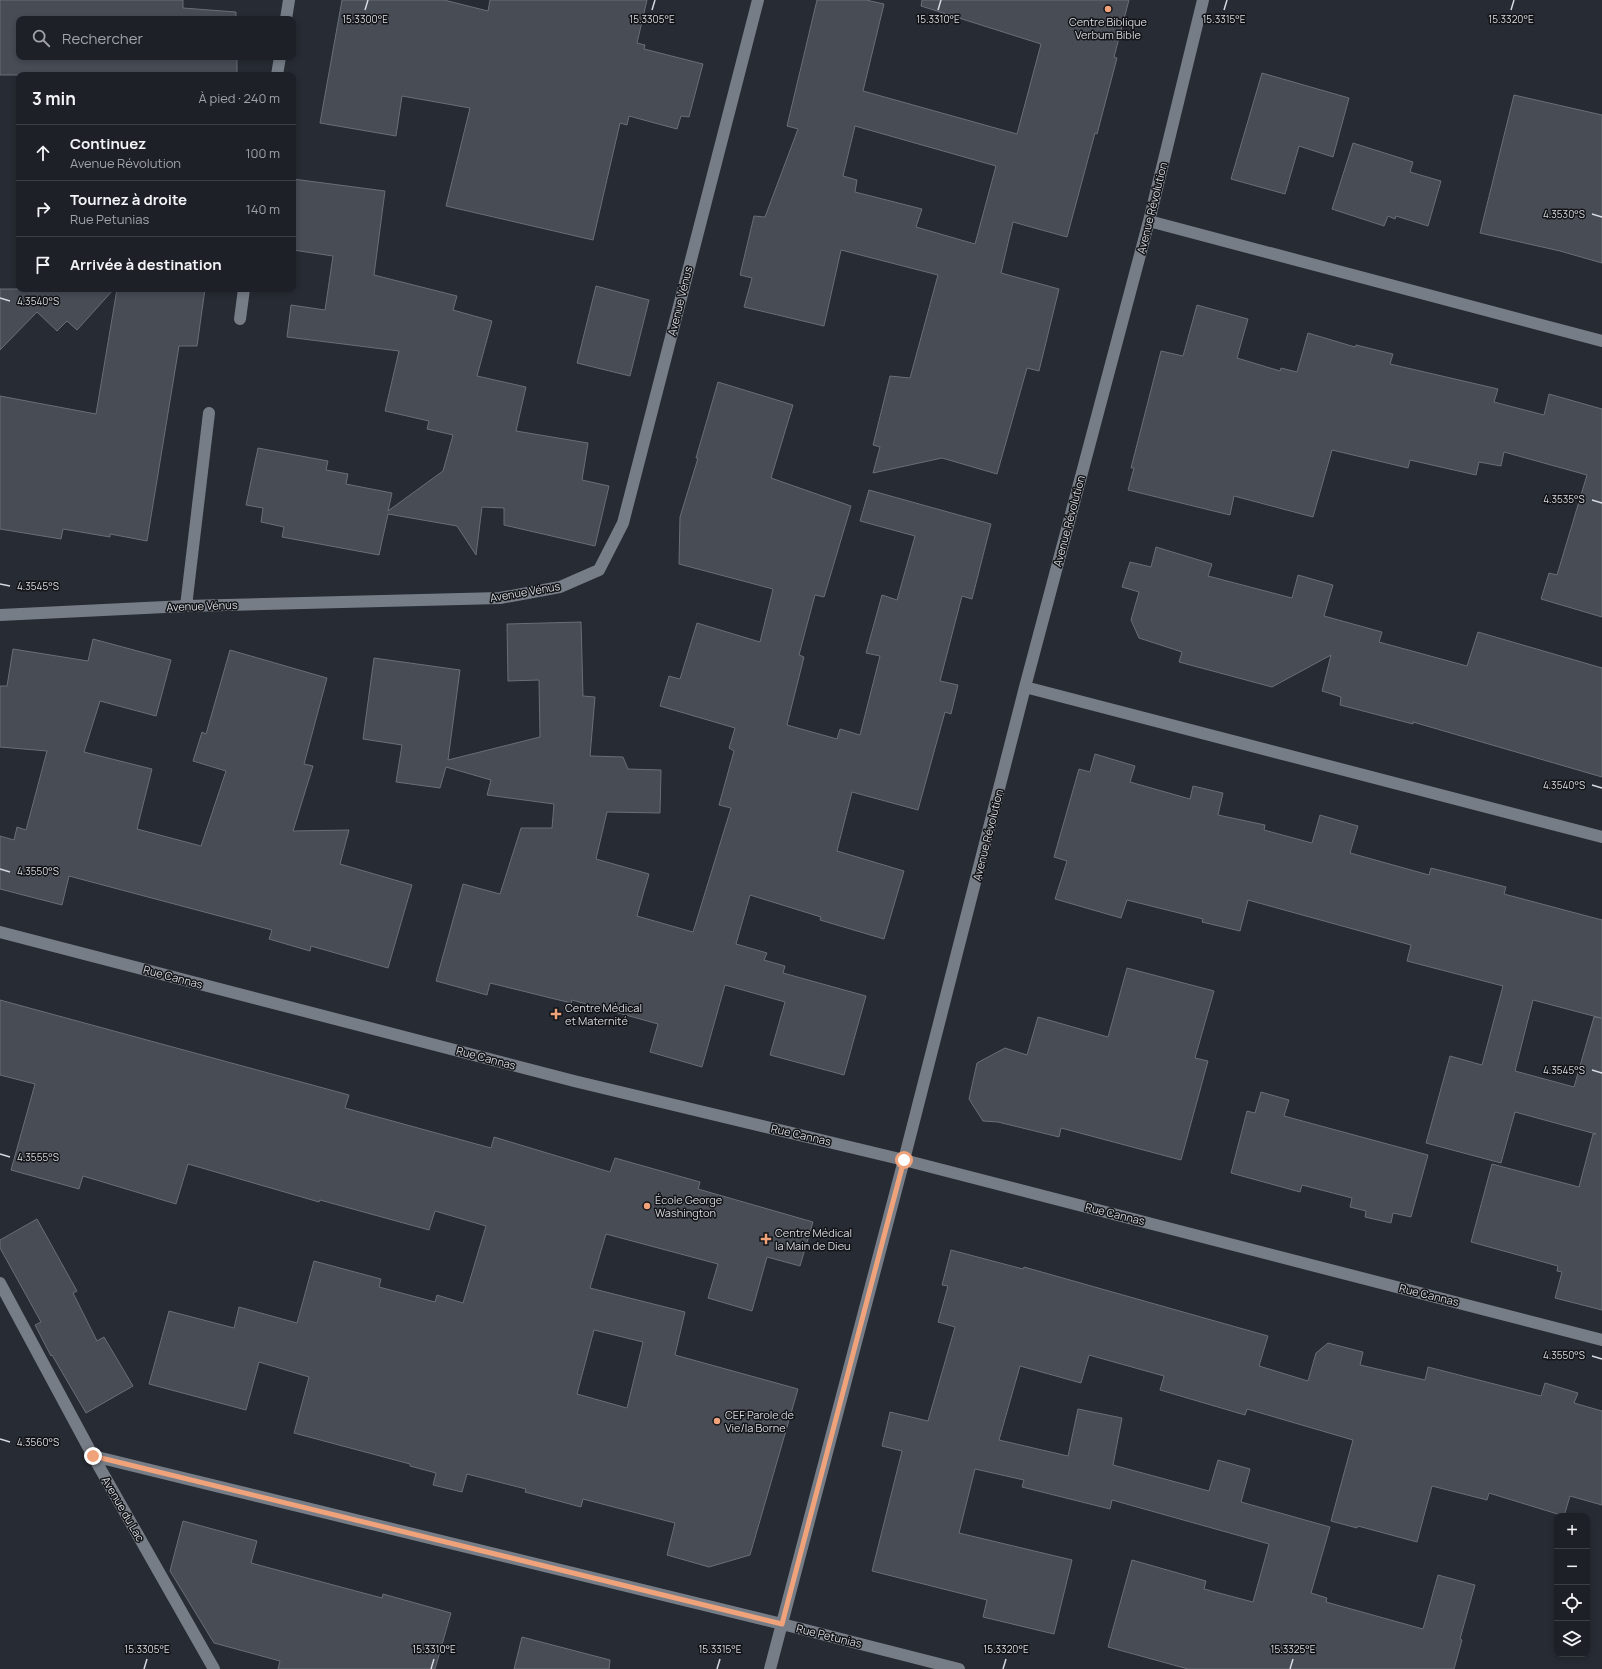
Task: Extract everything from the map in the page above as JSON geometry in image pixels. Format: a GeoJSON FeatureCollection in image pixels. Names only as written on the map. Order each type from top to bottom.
{"type":"FeatureCollection","features":[{"type":"Feature","properties":{"kind":"street"},"geometry":{"type":"LineString","coordinates":[[286,16],[289,0]]}},
{"type":"Feature","properties":{"kind":"street","name":"Avenue Vénus"},"geometry":{"type":"LineString","coordinates":[[0,615],[186,606],[500,598],[560,588],[599,570],[623,523],[758,0]]}},
{"type":"Feature","properties":{"kind":"street","name":"Avenue Révolution"},"geometry":{"type":"LineString","coordinates":[[770,1669],[904,1160],[1025,687],[1150,221],[1203,0]]}},
{"type":"Feature","properties":{"kind":"street"},"geometry":{"type":"LineString","coordinates":[[278,72],[280,60]]}},
{"type":"Feature","properties":{"kind":"street"},"geometry":{"type":"LineString","coordinates":[[1150,221],[1602,342]]}},
{"type":"Feature","properties":{"kind":"street"},"geometry":{"type":"LineString","coordinates":[[240,319],[244,292]]}},
{"type":"Feature","properties":{"kind":"street"},"geometry":{"type":"LineString","coordinates":[[186,606],[209,414]]}},
{"type":"Feature","properties":{"kind":"street"},"geometry":{"type":"LineString","coordinates":[[1025,687],[1602,837]]}},
{"type":"Feature","properties":{"kind":"street","name":"Rue Cannas"},"geometry":{"type":"LineString","coordinates":[[0,932],[574,1081],[904,1160],[1602,1340]]}},
{"type":"Feature","properties":{"kind":"street","name":"Avenue du Lac"},"geometry":{"type":"LineString","coordinates":[[0,1283],[93,1456],[214,1669]]}},
{"type":"Feature","properties":{"kind":"street","name":"Rue Petunias"},"geometry":{"type":"LineString","coordinates":[[93,1456],[782,1624],[959,1669]]}},
{"type":"Feature","properties":{"kind":"building"},"geometry":{"type":"Polygon","coordinates":[[[0,0],[183,0],[183,8],[236,12],[236,16],[16,16],[16,60],[237,60],[237,72],[16,72],[16,75],[0,75],[0,0]]]}},
{"type":"Feature","properties":{"kind":"building"},"geometry":{"type":"Polygon","coordinates":[[[342,0],[444,0],[488,11],[490,0],[647,0],[637,43],[645,45],[644,49],[703,64],[689,117],[681,116],[677,129],[629,116],[627,125],[620,123],[593,240],[446,206],[470,108],[402,96],[396,136],[320,123],[342,0]]]}},
{"type":"Feature","properties":{"kind":"building"},"geometry":{"type":"Polygon","coordinates":[[[817,0],[866,0],[884,4],[863,91],[1017,134],[1041,44],[921,6],[922,0],[1129,0],[1114,57],[1117,58],[1067,237],[1013,222],[1001,273],[1059,289],[1039,371],[1027,368],[997,474],[942,458],[873,473],[880,447],[873,445],[890,376],[910,378],[938,275],[841,250],[824,326],[744,307],[752,278],[740,275],[754,216],[765,217],[798,129],[787,126],[817,0]],[[855,126],[843,176],[857,180],[855,192],[922,209],[916,227],[975,244],[996,166],[855,126]]]}},
{"type":"Feature","properties":{"kind":"building"},"geometry":{"type":"Polygon","coordinates":[[[1262,73],[1349,98],[1333,157],[1299,146],[1285,194],[1231,179],[1262,73]]]}},
{"type":"Feature","properties":{"kind":"building"},"geometry":{"type":"Polygon","coordinates":[[[1514,95],[1602,115],[1602,263],[1560,251],[1480,233],[1514,95]]]}},
{"type":"Feature","properties":{"kind":"building"},"geometry":{"type":"Polygon","coordinates":[[[1353,143],[1413,162],[1410,172],[1441,181],[1428,226],[1396,216],[1395,219],[1388,216],[1384,226],[1332,209],[1353,143]]]}},
{"type":"Feature","properties":{"kind":"building"},"geometry":{"type":"Polygon","coordinates":[[[296,179],[385,191],[374,275],[457,296],[453,310],[492,321],[477,376],[526,387],[516,431],[588,443],[582,480],[609,486],[595,546],[504,525],[504,508],[482,507],[476,555],[457,526],[388,514],[379,555],[282,537],[284,527],[261,522],[263,508],[246,505],[258,448],[328,461],[326,470],[348,474],[346,484],[392,493],[388,511],[443,471],[453,435],[427,429],[429,421],[385,411],[399,351],[287,337],[291,305],[325,310],[333,256],[296,250],[296,179]]]}},
{"type":"Feature","properties":{"kind":"building"},"geometry":{"type":"Polygon","coordinates":[[[596,286],[649,300],[630,376],[577,363],[596,286]]]}},
{"type":"Feature","properties":{"kind":"building"},"geometry":{"type":"Polygon","coordinates":[[[0,289],[16,289],[16,292],[111,292],[77,330],[67,321],[57,331],[37,312],[0,350],[0,289]]]}},
{"type":"Feature","properties":{"kind":"building"},"geometry":{"type":"Polygon","coordinates":[[[116,292],[205,292],[197,346],[179,346],[147,541],[110,534],[110,537],[63,529],[61,539],[0,529],[0,396],[96,414],[116,292]]]}},
{"type":"Feature","properties":{"kind":"building"},"geometry":{"type":"Polygon","coordinates":[[[1197,305],[1248,319],[1237,358],[1280,371],[1281,368],[1297,372],[1308,333],[1355,347],[1356,345],[1393,354],[1390,364],[1498,389],[1494,402],[1544,415],[1549,394],[1602,409],[1602,617],[1541,599],[1549,573],[1557,575],[1587,475],[1504,452],[1501,466],[1479,462],[1476,475],[1410,460],[1408,468],[1332,450],[1313,517],[1234,496],[1230,515],[1128,490],[1134,468],[1131,468],[1161,351],[1183,356],[1197,305]]]}},
{"type":"Feature","properties":{"kind":"building"},"geometry":{"type":"Polygon","coordinates":[[[718,382],[793,405],[771,478],[851,506],[824,597],[815,595],[799,655],[804,657],[787,725],[837,739],[840,729],[860,735],[880,656],[866,653],[882,595],[897,600],[915,536],[860,521],[869,490],[991,524],[972,599],[962,596],[940,681],[958,685],[951,714],[945,712],[918,810],[852,792],[837,851],[904,871],[884,939],[820,920],[821,917],[750,895],[736,944],[767,953],[764,960],[785,966],[783,973],[866,996],[844,1075],[770,1055],[785,1002],[725,985],[702,1067],[650,1052],[658,1024],[572,1000],[571,1003],[490,983],[487,995],[436,981],[463,884],[500,894],[521,828],[552,828],[554,804],[487,795],[491,780],[446,767],[440,788],[396,782],[402,745],[363,739],[374,658],[460,670],[448,760],[540,737],[539,680],[508,681],[507,624],[581,622],[583,696],[595,697],[590,756],[623,757],[628,769],[661,770],[660,813],[607,812],[596,859],[649,874],[637,916],[693,932],[731,808],[719,805],[734,751],[729,748],[735,728],[660,706],[669,676],[680,679],[697,623],[760,642],[773,589],[679,564],[680,517],[698,458],[696,458],[718,382]]]}},
{"type":"Feature","properties":{"kind":"building"},"geometry":{"type":"Polygon","coordinates":[[[1156,547],[1212,564],[1208,576],[1292,598],[1298,575],[1333,585],[1324,616],[1382,632],[1379,642],[1467,666],[1478,632],[1602,668],[1602,777],[1413,722],[1413,724],[1340,705],[1341,697],[1322,691],[1331,655],[1272,687],[1179,662],[1182,652],[1139,638],[1131,620],[1139,592],[1122,587],[1130,562],[1151,567],[1156,547]]]}},
{"type":"Feature","properties":{"kind":"building"},"geometry":{"type":"Polygon","coordinates":[[[93,639],[171,660],[156,716],[100,701],[84,752],[152,769],[137,829],[201,846],[226,771],[193,761],[202,732],[206,734],[230,650],[327,678],[304,764],[313,766],[293,831],[349,830],[340,864],[412,885],[388,968],[311,946],[310,951],[269,939],[272,930],[69,876],[62,905],[0,889],[0,836],[14,840],[17,827],[26,830],[47,751],[0,747],[0,686],[7,686],[13,649],[88,661],[93,639]]]}},
{"type":"Feature","properties":{"kind":"building"},"geometry":{"type":"Polygon","coordinates":[[[1095,754],[1135,766],[1130,782],[1190,799],[1193,786],[1223,793],[1218,815],[1265,825],[1264,830],[1312,843],[1320,815],[1358,826],[1350,853],[1429,875],[1431,868],[1506,887],[1504,894],[1602,920],[1602,1310],[1555,1298],[1562,1272],[1557,1271],[1558,1266],[1471,1242],[1492,1164],[1579,1187],[1593,1134],[1596,1134],[1515,1112],[1501,1163],[1426,1143],[1450,1056],[1482,1065],[1503,986],[1407,961],[1411,945],[1248,900],[1240,931],[1202,922],[1203,919],[1127,900],[1121,918],[1055,899],[1067,861],[1054,857],[1079,769],[1090,772],[1095,754]],[[1533,1000],[1515,1071],[1574,1087],[1594,1017],[1601,1018],[1533,1000]]]}},
{"type":"Feature","properties":{"kind":"building"},"geometry":{"type":"Polygon","coordinates":[[[1127,968],[1214,991],[1195,1058],[1208,1061],[1181,1160],[1061,1128],[1059,1137],[998,1122],[983,1121],[969,1099],[977,1063],[1005,1048],[1027,1055],[1038,1017],[1108,1037],[1127,968]]]}},
{"type":"Feature","properties":{"kind":"building"},"geometry":{"type":"Polygon","coordinates":[[[0,1000],[349,1095],[345,1108],[491,1148],[494,1137],[610,1172],[615,1158],[700,1182],[698,1189],[813,1222],[800,1266],[767,1257],[752,1311],[708,1298],[718,1264],[606,1234],[590,1288],[685,1312],[675,1355],[798,1389],[750,1555],[709,1567],[667,1555],[675,1523],[583,1499],[581,1507],[525,1492],[526,1489],[467,1474],[462,1492],[433,1485],[436,1473],[410,1466],[410,1464],[294,1433],[309,1377],[259,1362],[246,1410],[149,1384],[169,1311],[234,1328],[239,1307],[297,1323],[314,1261],[381,1279],[379,1287],[435,1302],[437,1295],[463,1303],[486,1226],[435,1211],[429,1230],[320,1200],[319,1202],[188,1164],[176,1204],[83,1176],[79,1189],[11,1170],[35,1084],[0,1075],[0,1000]],[[594,1330],[577,1394],[627,1408],[643,1342],[594,1330]]]}},
{"type":"Feature","properties":{"kind":"building"},"geometry":{"type":"Polygon","coordinates":[[[1261,1092],[1289,1100],[1284,1116],[1428,1155],[1411,1217],[1393,1213],[1391,1223],[1365,1217],[1366,1211],[1350,1207],[1352,1198],[1302,1185],[1300,1192],[1231,1173],[1247,1111],[1255,1113],[1261,1092]]]}},
{"type":"Feature","properties":{"kind":"building"},"geometry":{"type":"Polygon","coordinates":[[[37,1219],[77,1291],[73,1293],[97,1341],[104,1337],[133,1386],[86,1413],[52,1355],[51,1356],[35,1325],[41,1322],[0,1248],[0,1240],[37,1219]]]}},
{"type":"Feature","properties":{"kind":"building"},"geometry":{"type":"Polygon","coordinates":[[[951,1250],[1023,1269],[1024,1267],[1268,1336],[1259,1366],[1308,1381],[1316,1353],[1328,1343],[1363,1352],[1360,1365],[1425,1380],[1428,1367],[1541,1396],[1545,1383],[1578,1393],[1574,1403],[1602,1411],[1602,1505],[1570,1496],[1565,1513],[1554,1513],[1489,1493],[1487,1500],[1432,1486],[1417,1542],[1358,1526],[1357,1528],[1331,1521],[1353,1440],[1247,1409],[1245,1415],[1160,1390],[1164,1376],[1089,1355],[1081,1383],[1020,1366],[999,1440],[1068,1456],[1078,1409],[1122,1418],[1113,1465],[1209,1491],[1218,1460],[1250,1469],[1241,1502],[1330,1527],[1311,1593],[1327,1598],[1326,1602],[1423,1629],[1438,1575],[1475,1585],[1460,1639],[1462,1640],[1454,1669],[1188,1669],[1108,1647],[1132,1560],[1206,1581],[1204,1589],[1253,1602],[1269,1544],[1112,1500],[1110,1509],[1022,1487],[1024,1480],[975,1469],[959,1533],[1072,1560],[1054,1634],[983,1617],[987,1600],[872,1571],[902,1451],[882,1446],[890,1412],[928,1421],[955,1327],[938,1322],[948,1286],[942,1285],[951,1250]]]}},
{"type":"Feature","properties":{"kind":"building"},"geometry":{"type":"Polygon","coordinates":[[[183,1521],[257,1541],[251,1563],[382,1598],[383,1594],[451,1613],[435,1669],[278,1669],[280,1661],[214,1643],[170,1571],[183,1521]]]}},
{"type":"Feature","properties":{"kind":"building"},"geometry":{"type":"Polygon","coordinates":[[[522,1637],[610,1660],[609,1669],[514,1669],[522,1637]]]}},
{"type":"Feature","properties":{"kind":"place","name":"Centre Biblique Verbum Bible"},"geometry":{"type":"Point","coordinates":[1108,9]}},
{"type":"Feature","properties":{"kind":"place","name":"Centre Médical et Maternité"},"geometry":{"type":"Point","coordinates":[556,1014]}},
{"type":"Feature","properties":{"kind":"place","name":"École George Washington"},"geometry":{"type":"Point","coordinates":[647,1206]}},
{"type":"Feature","properties":{"kind":"place","name":"Centre Médical la Main de Dieu"},"geometry":{"type":"Point","coordinates":[766,1239]}},
{"type":"Feature","properties":{"kind":"place","name":"CEF Parole de Vie/la Borne"},"geometry":{"type":"Point","coordinates":[717,1421]}},
{"type":"Feature","properties":{"kind":"route"},"geometry":{"type":"LineString","coordinates":[[93,1456],[782,1624],[904,1160]]}}]}
